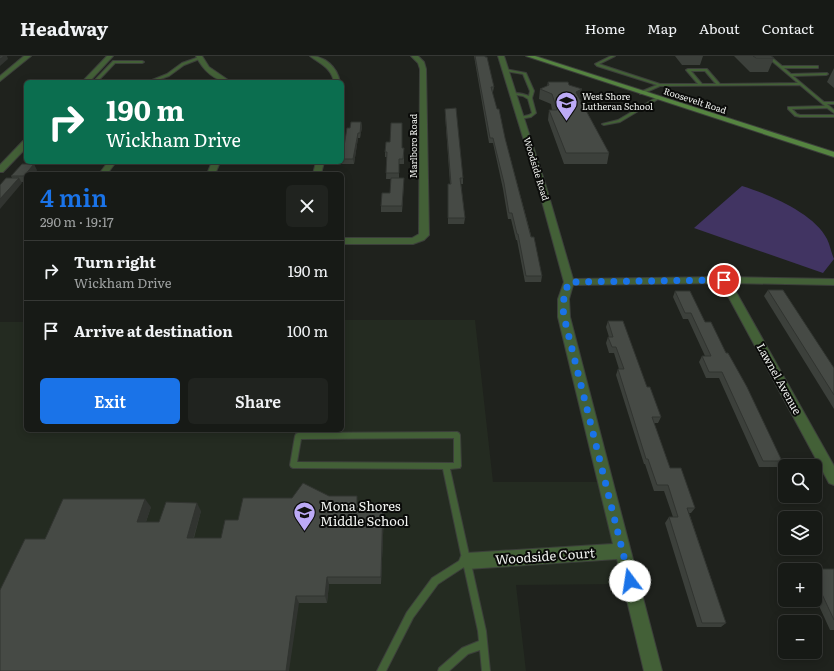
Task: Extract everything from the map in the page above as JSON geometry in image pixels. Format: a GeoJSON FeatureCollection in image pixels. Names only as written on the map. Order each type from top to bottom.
{"type":"FeatureCollection","features":[{"type":"Feature","properties":{"kind":"street"},"geometry":{"type":"LineString","coordinates":[[0,79],[28,56]]}},
{"type":"Feature","properties":{"kind":"street"},"geometry":{"type":"LineString","coordinates":[[87,80],[110,56]]}},
{"type":"Feature","properties":{"kind":"street"},"geometry":{"type":"LineString","coordinates":[[313,56],[330,66],[336,75],[337,80]]}},
{"type":"Feature","properties":{"kind":"street","name":"Marlboro Road"},"geometry":{"type":"LineString","coordinates":[[344,242],[414,241],[422,238],[424,230],[424,70],[421,62],[414,56]]}},
{"type":"Feature","properties":{"kind":"street","name":"Woodside Road"},"geometry":{"type":"LineString","coordinates":[[502,56],[521,118],[567,287],[563,307],[564,317],[653,671]]}},
{"type":"Feature","properties":{"kind":"street"},"geometry":{"type":"LineString","coordinates":[[200,57],[208,70],[225,80]]}},
{"type":"Feature","properties":{"kind":"street","name":"Roosevelt Road"},"geometry":{"type":"LineString","coordinates":[[534,57],[834,155]]}},
{"type":"Feature","properties":{"kind":"street"},"geometry":{"type":"LineString","coordinates":[[0,170],[24,145]]}},
{"type":"Feature","properties":{"kind":"street"},"geometry":{"type":"LineString","coordinates":[[567,287],[724,280],[834,282]]}},
{"type":"Feature","properties":{"kind":"street","name":"Lawnel Avenue"},"geometry":{"type":"LineString","coordinates":[[724,280],[834,479]]}},
{"type":"Feature","properties":{"kind":"street","name":"Woodside Court"},"geometry":{"type":"LineString","coordinates":[[467,561],[623,551]]}},
{"type":"Feature","properties":{"kind":"lane"},"geometry":{"type":"LineString","coordinates":[[613,56],[597,64],[660,85],[801,84]]}},
{"type":"Feature","properties":{"kind":"lane"},"geometry":{"type":"LineString","coordinates":[[768,56],[834,112]]}},
{"type":"Feature","properties":{"kind":"lane"},"geometry":{"type":"LineString","coordinates":[[154,80],[168,75],[183,64],[200,57]]}},
{"type":"Feature","properties":{"kind":"lane"},"geometry":{"type":"LineString","coordinates":[[97,80],[114,62],[142,62]]}},
{"type":"Feature","properties":{"kind":"lane"},"geometry":{"type":"LineString","coordinates":[[782,67],[817,67]]}},
{"type":"Feature","properties":{"kind":"lane"},"geometry":{"type":"LineString","coordinates":[[506,70],[524,73],[532,91],[530,98],[534,113],[530,116],[521,118]]}},
{"type":"Feature","properties":{"kind":"lane"},"geometry":{"type":"LineString","coordinates":[[701,85],[688,70],[706,70],[719,85]]}},
{"type":"Feature","properties":{"kind":"lane"},"geometry":{"type":"LineString","coordinates":[[790,75],[826,74]]}},
{"type":"Feature","properties":{"kind":"lane"},"geometry":{"type":"LineString","coordinates":[[641,93],[660,85]]}},
{"type":"Feature","properties":{"kind":"lane"},"geometry":{"type":"LineString","coordinates":[[513,94],[524,95],[530,98]]}},
{"type":"Feature","properties":{"kind":"lane"},"geometry":{"type":"LineString","coordinates":[[604,124],[619,121],[658,98]]}},
{"type":"Feature","properties":{"kind":"lane"},"geometry":{"type":"LineString","coordinates":[[823,103],[834,103]]}},
{"type":"Feature","properties":{"kind":"lane"},"geometry":{"type":"LineString","coordinates":[[827,107],[789,108],[796,115],[800,116],[834,116]]}},
{"type":"Feature","properties":{"kind":"lane"},"geometry":{"type":"LineString","coordinates":[[456,435],[458,466],[446,466],[293,465],[298,436],[456,435]]}},
{"type":"Feature","properties":{"kind":"lane"},"geometry":{"type":"LineString","coordinates":[[446,466],[482,631],[486,671]]}},
{"type":"Feature","properties":{"kind":"lane"},"geometry":{"type":"LineString","coordinates":[[381,671],[410,615],[435,581],[467,561]]}},
{"type":"Feature","properties":{"kind":"lane"},"geometry":{"type":"LineString","coordinates":[[442,671],[465,651],[483,644]]}},
{"type":"Feature","properties":{"kind":"shaded area"},"geometry":{"type":"Polygon","coordinates":[[[742,186],[777,199],[801,213],[821,230],[827,239],[834,259],[823,273],[694,228],[742,186]]]}},
{"type":"Feature","properties":{"kind":"shaded area","name":"Mona Shores Middle School"},"geometry":{"type":"Polygon","coordinates":[[[344,320],[475,320],[493,482],[598,482],[623,584],[516,585],[526,671],[0,671],[0,322],[24,322],[24,432],[344,432],[344,320]]]}},
{"type":"Feature","properties":{"kind":"building"},"geometry":{"type":"Polygon","coordinates":[[[475,56],[487,57],[494,87],[491,87],[497,109],[499,109],[505,138],[531,237],[534,237],[542,276],[526,276],[518,234],[512,213],[509,213],[504,183],[493,138],[490,138],[475,56]]]}},
{"type":"Feature","properties":{"kind":"building"},"geometry":{"type":"Polygon","coordinates":[[[753,56],[771,56],[774,58],[756,58],[753,56]]]}},
{"type":"Feature","properties":{"kind":"building"},"geometry":{"type":"Polygon","coordinates":[[[548,82],[568,82],[569,85],[582,89],[576,92],[609,153],[566,153],[549,110],[557,110],[552,94],[540,89],[549,85],[548,82]]]}},
{"type":"Feature","properties":{"kind":"building"},"geometry":{"type":"Polygon","coordinates":[[[456,108],[463,178],[460,178],[465,218],[448,218],[448,184],[451,184],[445,109],[456,108]]]}},
{"type":"Feature","properties":{"kind":"building"},"geometry":{"type":"Polygon","coordinates":[[[351,122],[361,122],[360,133],[358,133],[353,159],[344,159],[347,128],[350,128],[351,122]]]}},
{"type":"Feature","properties":{"kind":"building"},"geometry":{"type":"Polygon","coordinates":[[[391,123],[402,123],[402,148],[404,148],[403,159],[399,159],[399,173],[386,173],[386,142],[390,142],[391,123]]]}},
{"type":"Feature","properties":{"kind":"building"},"geometry":{"type":"Polygon","coordinates":[[[22,164],[34,164],[27,172],[24,172],[24,176],[11,176],[22,164]]]}},
{"type":"Feature","properties":{"kind":"building"},"geometry":{"type":"Polygon","coordinates":[[[6,178],[19,178],[0,199],[0,185],[6,178]]]}},
{"type":"Feature","properties":{"kind":"building"},"geometry":{"type":"Polygon","coordinates":[[[391,178],[404,178],[402,206],[381,206],[382,193],[390,193],[391,178]]]}},
{"type":"Feature","properties":{"kind":"building"},"geometry":{"type":"Polygon","coordinates":[[[768,290],[783,290],[834,368],[834,395],[768,290]]]}},
{"type":"Feature","properties":{"kind":"building"},"geometry":{"type":"Polygon","coordinates":[[[675,291],[690,291],[705,322],[711,322],[726,353],[728,353],[747,387],[781,459],[778,459],[778,461],[763,461],[722,372],[709,372],[702,356],[711,356],[691,313],[685,313],[675,291]]]}},
{"type":"Feature","properties":{"kind":"building"},"geometry":{"type":"Polygon","coordinates":[[[608,321],[623,321],[647,387],[650,387],[661,417],[652,417],[670,468],[681,468],[695,508],[687,508],[726,623],[702,623],[669,517],[678,517],[668,485],[657,485],[648,459],[646,459],[618,369],[624,369],[616,347],[612,347],[608,337],[613,337],[608,321]]]}},
{"type":"Feature","properties":{"kind":"building"},"geometry":{"type":"Polygon","coordinates":[[[303,483],[329,496],[357,496],[357,504],[383,504],[381,577],[327,577],[325,596],[296,596],[286,671],[0,671],[0,590],[25,539],[45,539],[63,499],[145,499],[137,522],[159,522],[166,502],[197,503],[187,538],[221,538],[225,520],[238,520],[243,498],[292,498],[303,483]]]}},
{"type":"Feature","properties":{"kind":"building"},"geometry":{"type":"Polygon","coordinates":[[[822,569],[834,569],[834,620],[822,594],[822,569]]]}},
{"type":"Feature","properties":{"kind":"place","name":"West Shore Lutheran School"},"geometry":{"type":"Point","coordinates":[566,122]}},
{"type":"Feature","properties":{"kind":"place","name":"Mona Shores Middle School"},"geometry":{"type":"Point","coordinates":[305,532]}},
{"type":"Feature","properties":{"kind":"route"},"geometry":{"type":"LineString","coordinates":[[630,581],[564,317],[563,307],[565,292],[569,282],[724,280]]}}]}
